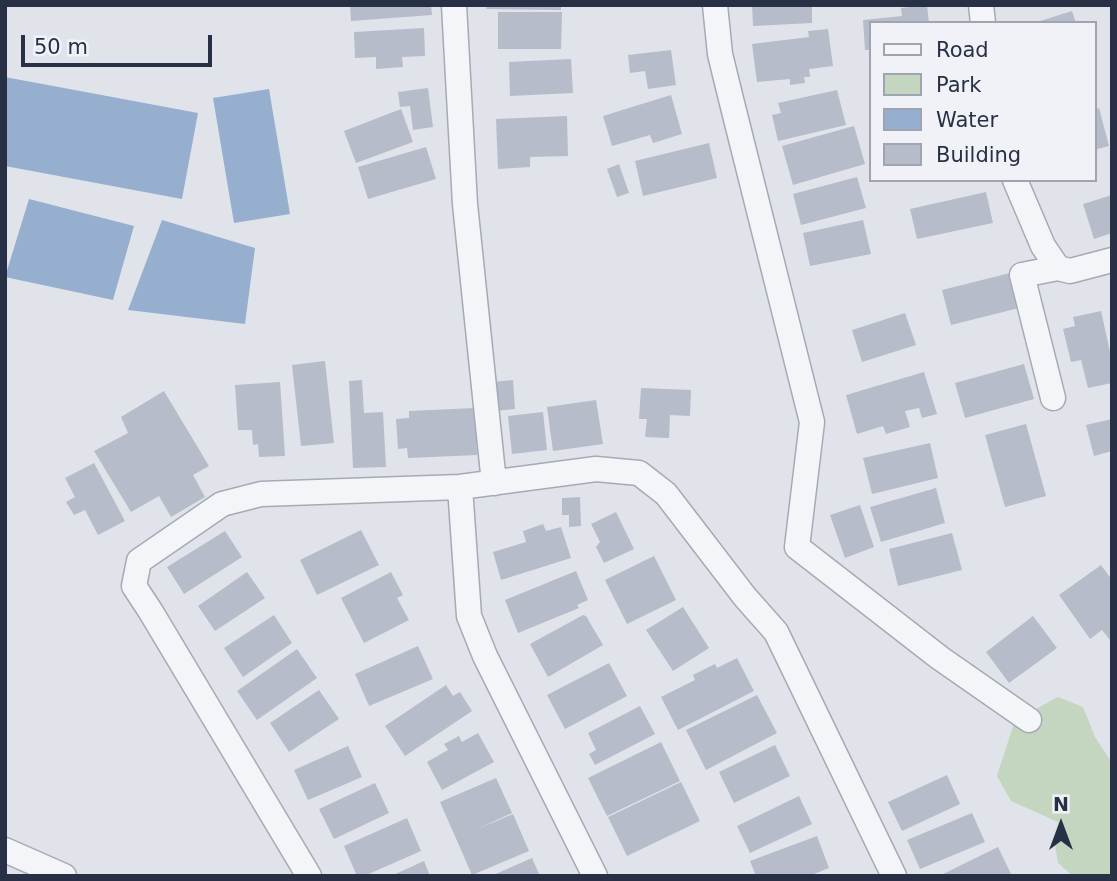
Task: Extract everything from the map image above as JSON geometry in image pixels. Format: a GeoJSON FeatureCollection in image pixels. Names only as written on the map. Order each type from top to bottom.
{"type":"FeatureCollection","features":[{"type":"Feature","properties":{"kind":"street"},"geometry":{"type":"LineString","coordinates":[[454,5],[465,204],[494,483]]}},
{"type":"Feature","properties":{"kind":"street"},"geometry":{"type":"LineString","coordinates":[[715,5],[720,54],[812,422],[797,547],[940,658],[1029,720]]}},
{"type":"Feature","properties":{"kind":"street"},"geometry":{"type":"LineString","coordinates":[[1016,182],[1043,246],[1058,268]]}},
{"type":"Feature","properties":{"kind":"street"},"geometry":{"type":"LineString","coordinates":[[1053,398],[1021,275],[1058,268],[1070,271],[1112,260]]}},
{"type":"Feature","properties":{"kind":"street"},"geometry":{"type":"LineString","coordinates":[[309,876],[134,586],[139,561],[222,504],[261,494],[460,487],[596,469],[639,473],[666,494],[745,597],[776,632],[894,876]]}},
{"type":"Feature","properties":{"kind":"street"},"geometry":{"type":"LineString","coordinates":[[460,487],[469,616],[485,656],[595,876]]}},
{"type":"Feature","properties":{"kind":"street"},"geometry":{"type":"LineString","coordinates":[[5,850],[64,876]]}},
{"type":"Feature","properties":{"kind":"green space"},"geometry":{"type":"Polygon","coordinates":[[[1058,697],[1083,707],[1095,737],[1112,763],[1112,876],[1073,876],[1058,863],[1054,839],[1058,822],[1011,801],[997,776],[1013,726],[1025,715],[1058,697]]]}},
{"type":"Feature","properties":{"kind":"water"},"geometry":{"type":"Polygon","coordinates":[[[5,77],[198,113],[182,199],[5,166],[5,77]]]}},
{"type":"Feature","properties":{"kind":"water"},"geometry":{"type":"Polygon","coordinates":[[[269,89],[290,214],[234,223],[213,98],[269,89]]]}},
{"type":"Feature","properties":{"kind":"water"},"geometry":{"type":"Polygon","coordinates":[[[29,199],[134,226],[113,300],[5,277],[29,199]]]}},
{"type":"Feature","properties":{"kind":"water"},"geometry":{"type":"Polygon","coordinates":[[[162,220],[255,248],[245,324],[128,310],[162,220]]]}},
{"type":"Feature","properties":{"kind":"building"},"geometry":{"type":"Polygon","coordinates":[[[350,5],[431,5],[432,15],[351,21],[350,5]]]}},
{"type":"Feature","properties":{"kind":"building"},"geometry":{"type":"Polygon","coordinates":[[[487,5],[561,5],[561,10],[486,9],[487,5]]]}},
{"type":"Feature","properties":{"kind":"building"},"geometry":{"type":"Polygon","coordinates":[[[752,5],[812,5],[812,23],[753,26],[752,5]]]}},
{"type":"Feature","properties":{"kind":"building"},"geometry":{"type":"Polygon","coordinates":[[[927,5],[929,21],[869,21],[869,50],[865,50],[863,20],[902,16],[901,8],[927,5]]]}},
{"type":"Feature","properties":{"kind":"building"},"geometry":{"type":"Polygon","coordinates":[[[1072,11],[1075,21],[1040,21],[1072,11]]]}},
{"type":"Feature","properties":{"kind":"building"},"geometry":{"type":"Polygon","coordinates":[[[498,12],[562,12],[561,49],[498,49],[498,12]]]}},
{"type":"Feature","properties":{"kind":"building"},"geometry":{"type":"Polygon","coordinates":[[[424,28],[425,56],[402,57],[403,67],[376,69],[376,57],[355,58],[354,32],[424,28]]]}},
{"type":"Feature","properties":{"kind":"building"},"geometry":{"type":"Polygon","coordinates":[[[828,29],[833,66],[809,69],[810,77],[804,77],[805,83],[790,85],[790,79],[757,82],[752,44],[809,37],[808,31],[828,29]]]}},
{"type":"Feature","properties":{"kind":"building"},"geometry":{"type":"Polygon","coordinates":[[[671,50],[676,85],[648,89],[645,71],[630,73],[628,55],[671,50]]]}},
{"type":"Feature","properties":{"kind":"building"},"geometry":{"type":"Polygon","coordinates":[[[571,59],[573,93],[510,96],[509,62],[571,59]]]}},
{"type":"Feature","properties":{"kind":"building"},"geometry":{"type":"Polygon","coordinates":[[[428,88],[433,127],[413,130],[410,106],[400,107],[398,92],[428,88]]]}},
{"type":"Feature","properties":{"kind":"building"},"geometry":{"type":"Polygon","coordinates":[[[837,90],[846,125],[778,141],[772,115],[781,113],[778,103],[837,90]]]}},
{"type":"Feature","properties":{"kind":"building"},"geometry":{"type":"Polygon","coordinates":[[[671,95],[682,134],[653,143],[650,135],[612,146],[603,116],[671,95]]]}},
{"type":"Feature","properties":{"kind":"building"},"geometry":{"type":"Polygon","coordinates":[[[1099,108],[1109,146],[1096,149],[1096,109],[1099,108]]]}},
{"type":"Feature","properties":{"kind":"building"},"geometry":{"type":"Polygon","coordinates":[[[401,109],[413,142],[356,163],[344,131],[401,109]]]}},
{"type":"Feature","properties":{"kind":"building"},"geometry":{"type":"Polygon","coordinates":[[[567,116],[568,156],[530,157],[530,167],[498,169],[496,119],[567,116]]]}},
{"type":"Feature","properties":{"kind":"building"},"geometry":{"type":"Polygon","coordinates":[[[854,126],[865,164],[793,185],[782,146],[854,126]]]}},
{"type":"Feature","properties":{"kind":"building"},"geometry":{"type":"Polygon","coordinates":[[[709,143],[717,178],[643,196],[635,161],[709,143]]]}},
{"type":"Feature","properties":{"kind":"building"},"geometry":{"type":"Polygon","coordinates":[[[426,147],[436,179],[368,199],[358,167],[426,147]]]}},
{"type":"Feature","properties":{"kind":"building"},"geometry":{"type":"Polygon","coordinates":[[[619,164],[629,193],[617,197],[607,169],[619,164]]]}},
{"type":"Feature","properties":{"kind":"building"},"geometry":{"type":"Polygon","coordinates":[[[857,177],[866,208],[801,225],[793,194],[857,177]]]}},
{"type":"Feature","properties":{"kind":"building"},"geometry":{"type":"Polygon","coordinates":[[[986,192],[993,223],[917,239],[910,209],[986,192]]]}},
{"type":"Feature","properties":{"kind":"building"},"geometry":{"type":"Polygon","coordinates":[[[1112,195],[1112,233],[1094,239],[1083,204],[1112,195]]]}},
{"type":"Feature","properties":{"kind":"building"},"geometry":{"type":"Polygon","coordinates":[[[863,220],[871,254],[810,266],[803,233],[863,220]]]}},
{"type":"Feature","properties":{"kind":"building"},"geometry":{"type":"Polygon","coordinates":[[[1010,273],[1019,308],[951,325],[942,290],[1010,273]]]}},
{"type":"Feature","properties":{"kind":"building"},"geometry":{"type":"Polygon","coordinates":[[[1101,311],[1112,361],[1112,383],[1088,388],[1081,360],[1071,362],[1063,329],[1075,326],[1073,317],[1101,311]]]}},
{"type":"Feature","properties":{"kind":"building"},"geometry":{"type":"Polygon","coordinates":[[[905,313],[916,345],[862,362],[852,330],[905,313]]]}},
{"type":"Feature","properties":{"kind":"building"},"geometry":{"type":"Polygon","coordinates":[[[325,361],[334,443],[301,446],[292,365],[325,361]]]}},
{"type":"Feature","properties":{"kind":"building"},"geometry":{"type":"Polygon","coordinates":[[[1024,364],[1034,399],[965,418],[955,383],[1024,364]]]}},
{"type":"Feature","properties":{"kind":"building"},"geometry":{"type":"Polygon","coordinates":[[[924,372],[937,414],[922,418],[919,408],[905,411],[910,427],[886,434],[883,426],[857,434],[846,395],[924,372]]]}},
{"type":"Feature","properties":{"kind":"building"},"geometry":{"type":"Polygon","coordinates":[[[362,380],[364,413],[383,412],[386,467],[353,468],[349,381],[362,380]]]}},
{"type":"Feature","properties":{"kind":"building"},"geometry":{"type":"Polygon","coordinates":[[[513,380],[515,409],[495,411],[492,382],[513,380]]]}},
{"type":"Feature","properties":{"kind":"building"},"geometry":{"type":"Polygon","coordinates":[[[280,382],[285,456],[259,457],[258,444],[253,445],[252,430],[238,430],[235,385],[280,382]]]}},
{"type":"Feature","properties":{"kind":"building"},"geometry":{"type":"Polygon","coordinates":[[[641,388],[691,390],[690,416],[670,415],[669,438],[645,437],[647,419],[639,419],[641,388]]]}},
{"type":"Feature","properties":{"kind":"building"},"geometry":{"type":"Polygon","coordinates":[[[164,391],[209,466],[193,475],[205,497],[171,517],[159,496],[131,512],[94,451],[128,433],[121,417],[164,391]]]}},
{"type":"Feature","properties":{"kind":"building"},"geometry":{"type":"Polygon","coordinates":[[[596,400],[603,444],[553,451],[547,407],[596,400]]]}},
{"type":"Feature","properties":{"kind":"building"},"geometry":{"type":"Polygon","coordinates":[[[475,408],[477,455],[408,458],[407,448],[398,449],[396,419],[409,418],[409,411],[475,408]]]}},
{"type":"Feature","properties":{"kind":"building"},"geometry":{"type":"Polygon","coordinates":[[[543,412],[547,450],[512,454],[508,416],[543,412]]]}},
{"type":"Feature","properties":{"kind":"building"},"geometry":{"type":"Polygon","coordinates":[[[1112,419],[1112,451],[1094,456],[1086,425],[1112,419]]]}},
{"type":"Feature","properties":{"kind":"building"},"geometry":{"type":"Polygon","coordinates":[[[1026,424],[1046,496],[1005,507],[985,435],[1026,424]]]}},
{"type":"Feature","properties":{"kind":"building"},"geometry":{"type":"Polygon","coordinates":[[[930,443],[938,478],[872,494],[863,458],[930,443]]]}},
{"type":"Feature","properties":{"kind":"building"},"geometry":{"type":"Polygon","coordinates":[[[94,463],[125,521],[98,535],[85,510],[74,515],[66,502],[75,497],[65,478],[94,463]]]}},
{"type":"Feature","properties":{"kind":"building"},"geometry":{"type":"Polygon","coordinates":[[[936,488],[945,523],[881,542],[870,507],[936,488]]]}},
{"type":"Feature","properties":{"kind":"building"},"geometry":{"type":"Polygon","coordinates":[[[580,497],[581,526],[569,527],[569,515],[562,515],[562,498],[580,497]]]}},
{"type":"Feature","properties":{"kind":"building"},"geometry":{"type":"Polygon","coordinates":[[[860,505],[874,547],[845,558],[830,515],[860,505]]]}},
{"type":"Feature","properties":{"kind":"building"},"geometry":{"type":"Polygon","coordinates":[[[616,512],[634,549],[604,563],[596,547],[600,542],[591,524],[616,512]]]}},
{"type":"Feature","properties":{"kind":"building"},"geometry":{"type":"Polygon","coordinates":[[[543,524],[546,531],[561,527],[571,558],[501,580],[493,552],[526,542],[523,531],[543,524]]]}},
{"type":"Feature","properties":{"kind":"building"},"geometry":{"type":"Polygon","coordinates":[[[361,530],[379,565],[317,595],[300,560],[361,530]]]}},
{"type":"Feature","properties":{"kind":"building"},"geometry":{"type":"Polygon","coordinates":[[[225,531],[242,557],[184,594],[167,567],[225,531]]]}},
{"type":"Feature","properties":{"kind":"building"},"geometry":{"type":"Polygon","coordinates":[[[952,533],[962,570],[898,586],[889,549],[952,533]]]}},
{"type":"Feature","properties":{"kind":"building"},"geometry":{"type":"Polygon","coordinates":[[[654,556],[676,600],[627,624],[605,580],[654,556]]]}},
{"type":"Feature","properties":{"kind":"building"},"geometry":{"type":"Polygon","coordinates":[[[1101,565],[1112,580],[1110,640],[1102,630],[1090,639],[1059,595],[1101,565]]]}},
{"type":"Feature","properties":{"kind":"building"},"geometry":{"type":"Polygon","coordinates":[[[576,571],[588,600],[577,605],[579,608],[518,633],[505,600],[576,571]]]}},
{"type":"Feature","properties":{"kind":"building"},"geometry":{"type":"Polygon","coordinates":[[[247,572],[265,598],[215,631],[198,606],[247,572]]]}},
{"type":"Feature","properties":{"kind":"building"},"geometry":{"type":"Polygon","coordinates":[[[391,572],[403,595],[397,598],[409,620],[364,643],[341,598],[391,572]]]}},
{"type":"Feature","properties":{"kind":"building"},"geometry":{"type":"Polygon","coordinates":[[[683,607],[709,648],[673,671],[646,630],[683,607]]]}},
{"type":"Feature","properties":{"kind":"building"},"geometry":{"type":"Polygon","coordinates":[[[274,615],[292,643],[243,677],[224,648],[274,615]]]}},
{"type":"Feature","properties":{"kind":"building"},"geometry":{"type":"Polygon","coordinates":[[[583,615],[603,645],[548,677],[530,644],[583,615]]]}},
{"type":"Feature","properties":{"kind":"building"},"geometry":{"type":"Polygon","coordinates":[[[1033,616],[1057,648],[1009,683],[986,652],[1033,616]]]}},
{"type":"Feature","properties":{"kind":"building"},"geometry":{"type":"Polygon","coordinates":[[[418,646],[433,679],[369,706],[355,674],[418,646]]]}},
{"type":"Feature","properties":{"kind":"building"},"geometry":{"type":"Polygon","coordinates":[[[297,649],[317,678],[257,720],[237,691],[297,649]]]}},
{"type":"Feature","properties":{"kind":"building"},"geometry":{"type":"Polygon","coordinates":[[[737,658],[754,691],[678,730],[661,697],[695,680],[693,675],[715,664],[717,668],[737,658]]]}},
{"type":"Feature","properties":{"kind":"building"},"geometry":{"type":"Polygon","coordinates":[[[609,663],[627,696],[565,729],[547,695],[609,663]]]}},
{"type":"Feature","properties":{"kind":"building"},"geometry":{"type":"Polygon","coordinates":[[[446,685],[453,696],[460,692],[472,711],[405,756],[385,726],[446,685]]]}},
{"type":"Feature","properties":{"kind":"building"},"geometry":{"type":"Polygon","coordinates":[[[319,690],[339,719],[289,752],[270,723],[319,690]]]}},
{"type":"Feature","properties":{"kind":"building"},"geometry":{"type":"Polygon","coordinates":[[[757,695],[777,733],[706,770],[686,730],[757,695]]]}},
{"type":"Feature","properties":{"kind":"building"},"geometry":{"type":"Polygon","coordinates":[[[640,706],[655,734],[595,765],[589,754],[596,750],[588,733],[640,706]]]}},
{"type":"Feature","properties":{"kind":"building"},"geometry":{"type":"Polygon","coordinates":[[[478,733],[494,762],[442,790],[427,762],[448,750],[444,744],[459,736],[462,742],[478,733]]]}},
{"type":"Feature","properties":{"kind":"building"},"geometry":{"type":"Polygon","coordinates":[[[661,742],[680,781],[607,816],[588,778],[661,742]]]}},
{"type":"Feature","properties":{"kind":"building"},"geometry":{"type":"Polygon","coordinates":[[[775,745],[790,776],[734,803],[719,772],[775,745]]]}},
{"type":"Feature","properties":{"kind":"building"},"geometry":{"type":"Polygon","coordinates":[[[348,746],[362,777],[308,800],[294,770],[348,746]]]}},
{"type":"Feature","properties":{"kind":"building"},"geometry":{"type":"Polygon","coordinates":[[[947,775],[960,804],[902,831],[888,802],[947,775]]]}},
{"type":"Feature","properties":{"kind":"building"},"geometry":{"type":"Polygon","coordinates":[[[496,778],[512,813],[475,830],[513,814],[529,851],[472,875],[440,802],[496,778]]]}},
{"type":"Feature","properties":{"kind":"building"},"geometry":{"type":"Polygon","coordinates":[[[681,782],[700,821],[627,856],[608,817],[681,782]]]}},
{"type":"Feature","properties":{"kind":"building"},"geometry":{"type":"Polygon","coordinates":[[[375,783],[389,813],[334,839],[319,809],[375,783]]]}},
{"type":"Feature","properties":{"kind":"building"},"geometry":{"type":"Polygon","coordinates":[[[799,796],[812,824],[750,853],[737,826],[799,796]]]}},
{"type":"Feature","properties":{"kind":"building"},"geometry":{"type":"Polygon","coordinates":[[[972,813],[985,842],[920,869],[907,840],[972,813]]]}},
{"type":"Feature","properties":{"kind":"building"},"geometry":{"type":"Polygon","coordinates":[[[407,818],[421,851],[364,876],[357,876],[344,846],[407,818]]]}},
{"type":"Feature","properties":{"kind":"building"},"geometry":{"type":"Polygon","coordinates":[[[817,836],[829,868],[809,876],[756,876],[750,861],[817,836]]]}},
{"type":"Feature","properties":{"kind":"building"},"geometry":{"type":"Polygon","coordinates":[[[998,847],[1012,876],[939,876],[998,847]]]}},
{"type":"Feature","properties":{"kind":"building"},"geometry":{"type":"Polygon","coordinates":[[[532,858],[540,876],[491,876],[532,858]]]}},
{"type":"Feature","properties":{"kind":"building"},"geometry":{"type":"Polygon","coordinates":[[[424,861],[430,876],[391,876],[424,861]]]}}]}
